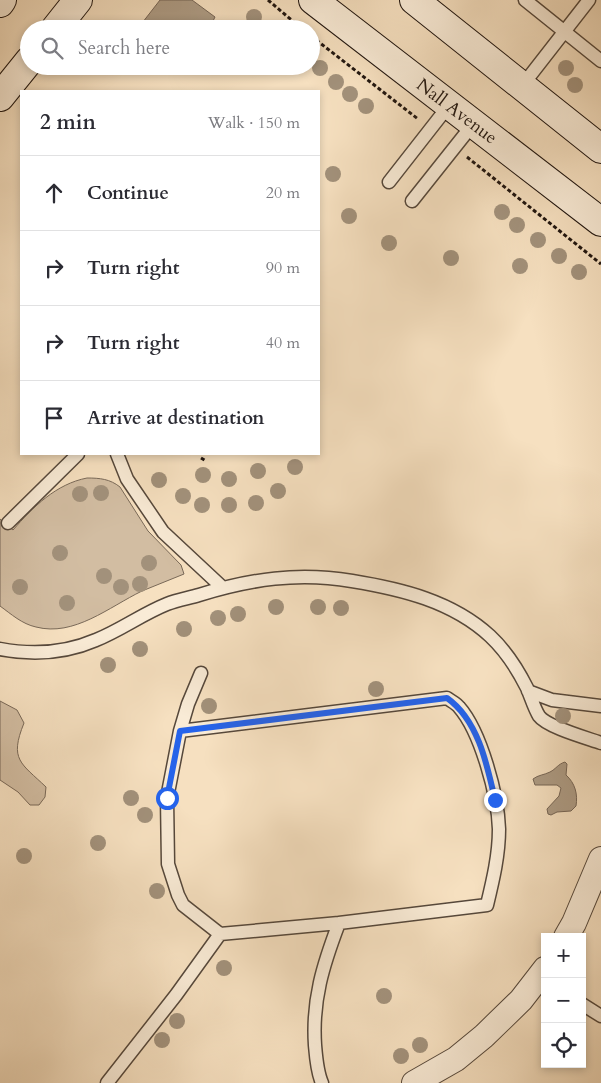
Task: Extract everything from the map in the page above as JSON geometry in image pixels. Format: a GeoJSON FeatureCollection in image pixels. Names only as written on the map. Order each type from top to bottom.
{"type":"FeatureCollection","features":[{"type":"Feature","properties":{"kind":"main road"},"geometry":{"type":"LineString","coordinates":[[62,20],[78,0]]}},
{"type":"Feature","properties":{"kind":"main road","name":"Nall Avenue"},"geometry":{"type":"LineString","coordinates":[[313,0],[601,222]]}},
{"type":"Feature","properties":{"kind":"main road"},"geometry":{"type":"LineString","coordinates":[[414,0],[601,149]]}},
{"type":"Feature","properties":{"kind":"main road"},"geometry":{"type":"LineString","coordinates":[[0,97],[20,72]]}},
{"type":"Feature","properties":{"kind":"street"},"geometry":{"type":"LineString","coordinates":[[568,933],[601,859]]}},
{"type":"Feature","properties":{"kind":"street"},"geometry":{"type":"LineString","coordinates":[[414,1083],[456,1059],[484,1036],[541,977]]}},
{"type":"Feature","properties":{"kind":"lane"},"geometry":{"type":"LineString","coordinates":[[525,0],[601,61]]}},
{"type":"Feature","properties":{"kind":"lane"},"geometry":{"type":"LineString","coordinates":[[522,86],[589,0]]}},
{"type":"Feature","properties":{"kind":"lane"},"geometry":{"type":"LineString","coordinates":[[389,182],[450,104]]}},
{"type":"Feature","properties":{"kind":"lane"},"geometry":{"type":"LineString","coordinates":[[412,201],[474,123]]}},
{"type":"Feature","properties":{"kind":"lane"},"geometry":{"type":"LineString","coordinates":[[8,522],[77,455]]}},
{"type":"Feature","properties":{"kind":"lane"},"geometry":{"type":"LineString","coordinates":[[117,455],[127,478],[163,532],[223,588]]}},
{"type":"Feature","properties":{"kind":"lane"},"geometry":{"type":"LineString","coordinates":[[0,649],[18,653],[39,653],[71,648],[96,640],[166,604],[223,588],[274,578],[314,577],[351,581],[408,592],[447,607],[473,622],[502,649],[528,691],[540,717],[572,734],[601,742]]}},
{"type":"Feature","properties":{"kind":"lane"},"geometry":{"type":"LineString","coordinates":[[180,731],[447,698],[459,706],[480,744],[495,800],[499,829],[497,854],[487,905],[340,923],[220,934],[188,910],[178,895],[168,864],[167,798],[180,731],[188,704],[201,673]]}},
{"type":"Feature","properties":{"kind":"lane"},"geometry":{"type":"LineString","coordinates":[[528,691],[552,700],[601,706]]}},
{"type":"Feature","properties":{"kind":"lane"},"geometry":{"type":"LineString","coordinates":[[322,1083],[315,1054],[313,1020],[327,956],[340,923]]}},
{"type":"Feature","properties":{"kind":"lane"},"geometry":{"type":"LineString","coordinates":[[107,1083],[176,995],[220,934]]}},
{"type":"Feature","properties":{"kind":"lane"},"geometry":{"type":"LineString","coordinates":[[586,1007],[601,1016]]}},
{"type":"Feature","properties":{"kind":"path"},"geometry":{"type":"LineString","coordinates":[[268,0],[291,20]]}},
{"type":"Feature","properties":{"kind":"path"},"geometry":{"type":"LineString","coordinates":[[320,43],[421,121]]}},
{"type":"Feature","properties":{"kind":"path"},"geometry":{"type":"LineString","coordinates":[[464,154],[601,264]]}},
{"type":"Feature","properties":{"kind":"path"},"geometry":{"type":"LineString","coordinates":[[201,458],[206,461]]}},
{"type":"Feature","properties":{"kind":"shaded area"},"geometry":{"type":"Polygon","coordinates":[[[160,0],[192,0],[215,17],[214,20],[144,20],[160,0]]]}},
{"type":"Feature","properties":{"kind":"shaded area"},"geometry":{"type":"Polygon","coordinates":[[[87,478],[105,479],[120,487],[148,531],[181,565],[184,574],[142,591],[91,619],[78,624],[50,629],[31,626],[0,606],[0,519],[13,530],[37,505],[55,491],[65,485],[87,478]]]}},
{"type":"Feature","properties":{"kind":"shaded area"},"geometry":{"type":"Polygon","coordinates":[[[0,701],[17,710],[24,723],[18,745],[18,753],[24,766],[46,787],[45,797],[39,805],[30,805],[18,792],[0,780],[0,701]]]}},
{"type":"Feature","properties":{"kind":"shaded area"},"geometry":{"type":"Polygon","coordinates":[[[565,762],[567,764],[566,775],[572,782],[577,797],[576,806],[571,811],[557,812],[551,815],[548,814],[547,809],[559,796],[561,788],[557,785],[535,785],[533,779],[550,772],[565,762]]]}},
{"type":"Feature","properties":{"kind":"route"},"geometry":{"type":"LineString","coordinates":[[167,798],[180,731],[447,698],[459,706],[480,744],[495,800]]}}]}
